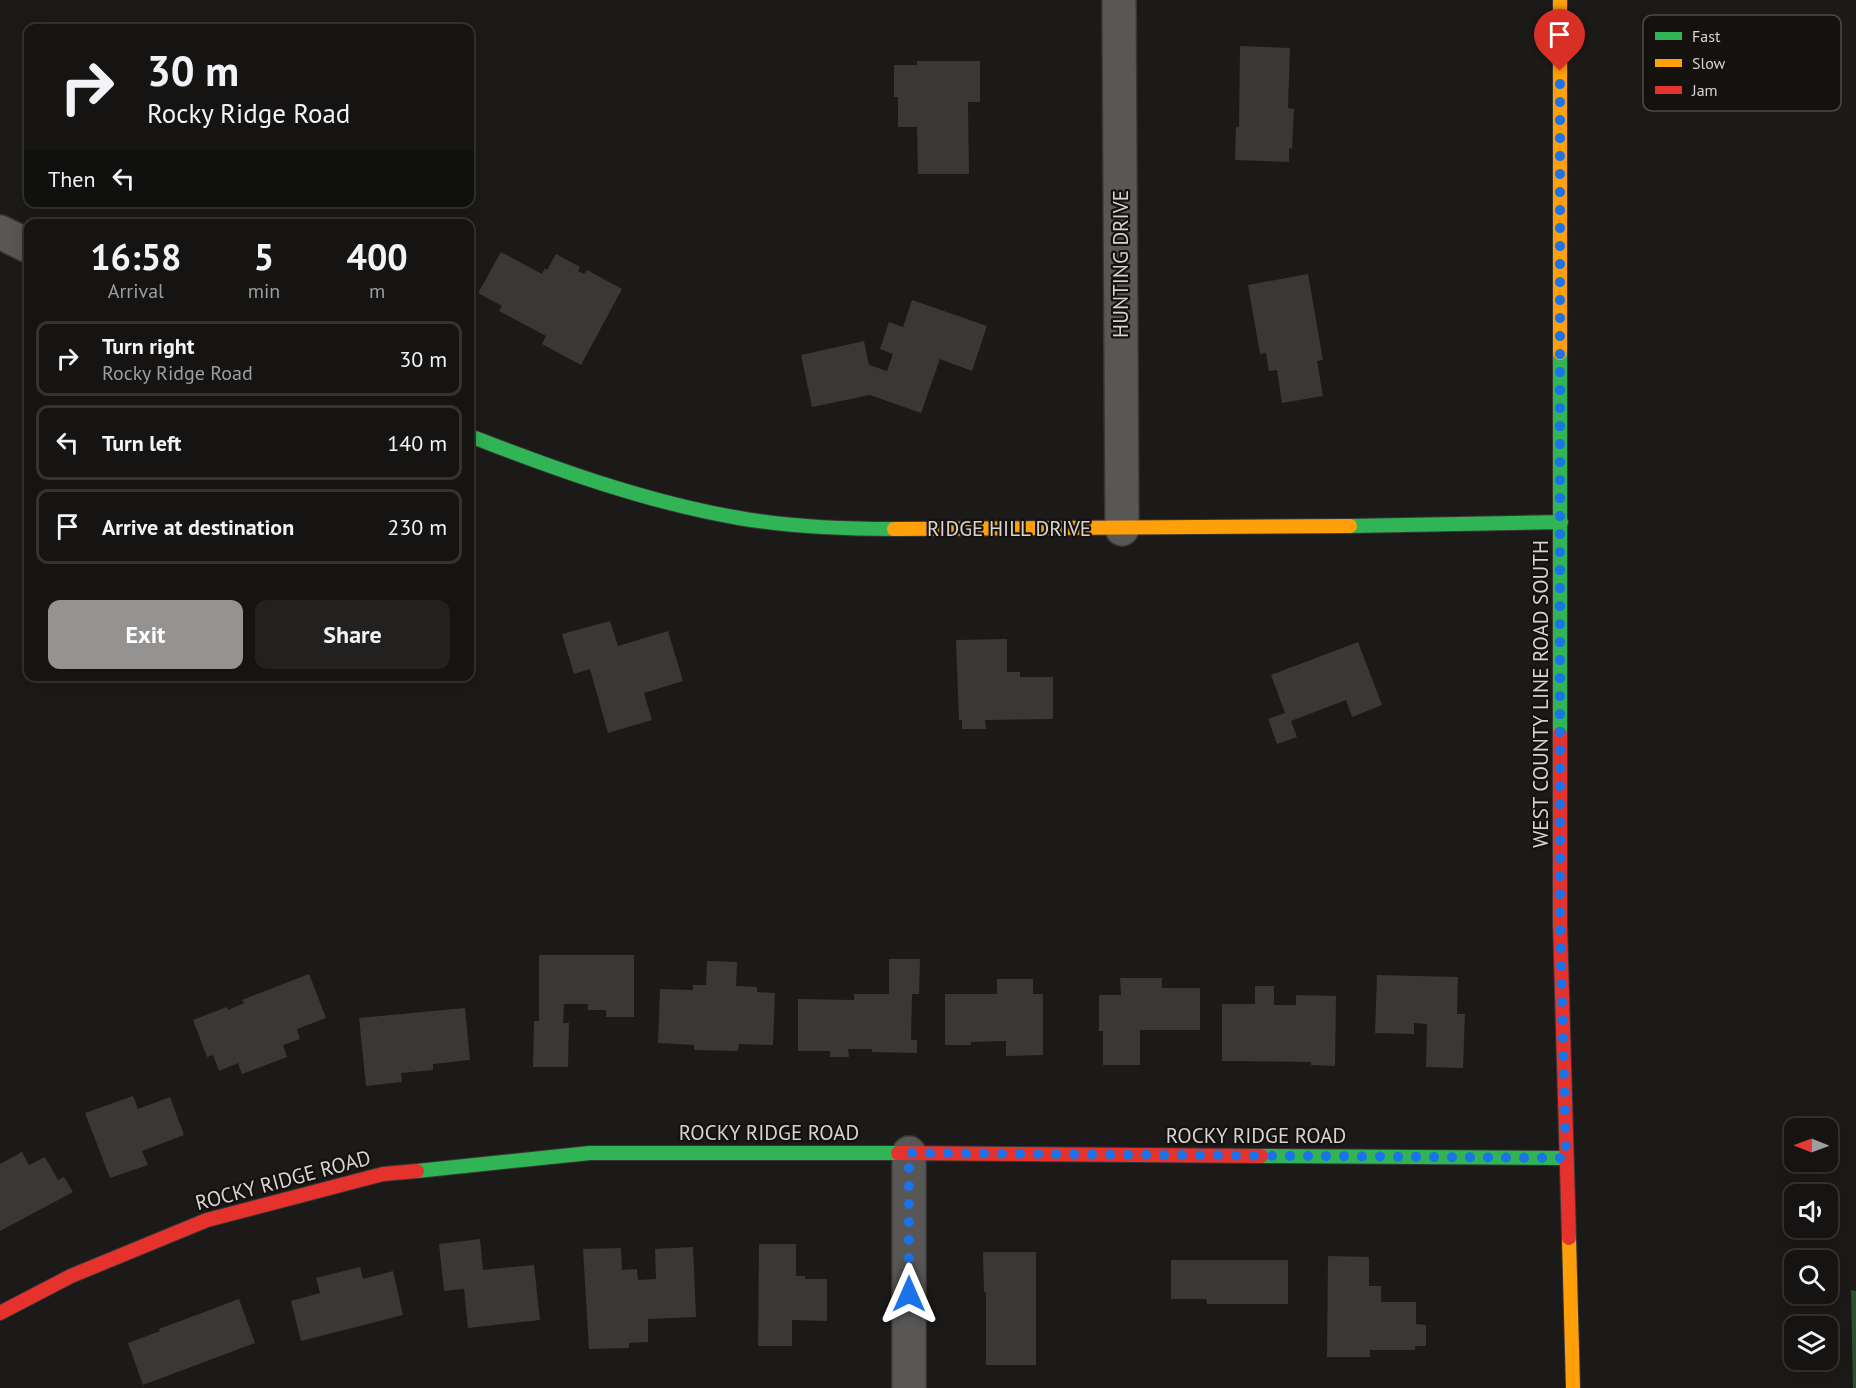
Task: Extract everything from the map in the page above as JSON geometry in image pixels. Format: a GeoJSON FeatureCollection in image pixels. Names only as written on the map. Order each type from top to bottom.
{"type":"FeatureCollection","features":[{"type":"Feature","properties":{"kind":"street","name":"HUNTING DRIVE"},"geometry":{"type":"LineString","coordinates":[[1119,0],[1122,528]]}},
{"type":"Feature","properties":{"kind":"street","name":"WEST COUNTY LINE ROAD SOUTH"},"geometry":{"type":"LineString","coordinates":[[1560,0],[1560,924],[1573,1388]]}},
{"type":"Feature","properties":{"kind":"street"},"geometry":{"type":"LineString","coordinates":[[0,232],[24,244]]}},
{"type":"Feature","properties":{"kind":"street","name":"RIDGE HILL DRIVE"},"geometry":{"type":"LineString","coordinates":[[474,438],[544,466],[628,494],[741,518],[826,528],[1122,528],[1561,522]]}},
{"type":"Feature","properties":{"kind":"street","name":"ROCKY RIDGE ROAD"},"geometry":{"type":"LineString","coordinates":[[0,1313],[70,1276],[207,1220],[383,1174],[590,1153],[1566,1158]]}},
{"type":"Feature","properties":{"kind":"street"},"geometry":{"type":"LineString","coordinates":[[909,1153],[909,1388]]}},
{"type":"Feature","properties":{"kind":"green space"},"geometry":{"type":"Polygon","coordinates":[[[1851,1290],[1856,1291],[1856,1388],[1853,1388],[1851,1290]]]}},
{"type":"Feature","properties":{"kind":"building"},"geometry":{"type":"Polygon","coordinates":[[[1240,46],[1290,48],[1288,108],[1294,109],[1289,162],[1235,160],[1236,127],[1239,127],[1240,46]]]}},
{"type":"Feature","properties":{"kind":"building"},"geometry":{"type":"Polygon","coordinates":[[[917,61],[980,61],[980,102],[968,102],[969,174],[918,174],[917,127],[898,127],[898,97],[894,97],[894,65],[917,65],[917,61]]]}},
{"type":"Feature","properties":{"kind":"building"},"geometry":{"type":"Polygon","coordinates":[[[501,252],[542,274],[545,268],[547,270],[556,254],[580,267],[578,271],[584,274],[587,270],[622,289],[581,365],[542,344],[546,336],[499,311],[502,306],[478,293],[501,252]]]}},
{"type":"Feature","properties":{"kind":"building"},"geometry":{"type":"Polygon","coordinates":[[[1308,274],[1323,360],[1317,361],[1323,396],[1282,403],[1277,370],[1269,371],[1266,353],[1260,354],[1248,285],[1308,274]]]}},
{"type":"Feature","properties":{"kind":"building"},"geometry":{"type":"Polygon","coordinates":[[[912,300],[987,326],[972,371],[940,359],[921,413],[870,395],[812,407],[801,355],[864,341],[869,365],[887,371],[893,354],[880,349],[889,322],[903,327],[912,300]]]}},
{"type":"Feature","properties":{"kind":"building"},"geometry":{"type":"Polygon","coordinates":[[[610,621],[618,646],[668,631],[683,681],[644,693],[652,720],[608,733],[590,669],[574,674],[562,634],[610,621]]]}},
{"type":"Feature","properties":{"kind":"building"},"geometry":{"type":"Polygon","coordinates":[[[1007,639],[1007,672],[1020,672],[1020,677],[1053,677],[1053,719],[985,720],[986,729],[962,729],[962,720],[959,720],[956,640],[1007,639]]]}},
{"type":"Feature","properties":{"kind":"building"},"geometry":{"type":"Polygon","coordinates":[[[1358,642],[1382,705],[1352,717],[1346,700],[1291,721],[1297,737],[1277,744],[1268,719],[1285,713],[1271,675],[1358,642]]]}},
{"type":"Feature","properties":{"kind":"building"},"geometry":{"type":"Polygon","coordinates":[[[539,955],[634,955],[634,1017],[606,1017],[606,1010],[588,1010],[588,1004],[564,1004],[563,1023],[569,1023],[568,1067],[533,1067],[534,1021],[539,1021],[539,955]]]}},
{"type":"Feature","properties":{"kind":"building"},"geometry":{"type":"Polygon","coordinates":[[[889,959],[920,959],[919,994],[912,994],[911,1040],[917,1040],[917,1053],[848,1049],[849,1057],[830,1057],[830,1051],[798,1051],[798,999],[854,1000],[854,994],[889,994],[889,959]]]}},
{"type":"Feature","properties":{"kind":"building"},"geometry":{"type":"Polygon","coordinates":[[[707,961],[737,962],[736,986],[757,987],[757,992],[775,993],[773,1045],[739,1044],[738,1051],[694,1050],[694,1045],[658,1043],[660,989],[693,990],[693,985],[706,985],[707,961]]]}},
{"type":"Feature","properties":{"kind":"building"},"geometry":{"type":"Polygon","coordinates":[[[309,974],[326,1018],[297,1029],[300,1039],[283,1045],[287,1057],[242,1074],[238,1063],[219,1071],[213,1055],[207,1057],[193,1020],[227,1007],[228,1010],[244,1003],[242,1000],[309,974]]]}},
{"type":"Feature","properties":{"kind":"building"},"geometry":{"type":"Polygon","coordinates":[[[1377,975],[1458,977],[1457,1014],[1465,1014],[1463,1068],[1426,1067],[1427,1024],[1414,1023],[1414,1034],[1375,1033],[1377,975]]]}},
{"type":"Feature","properties":{"kind":"building"},"geometry":{"type":"Polygon","coordinates":[[[1120,978],[1162,978],[1162,988],[1200,988],[1200,1030],[1140,1030],[1140,1065],[1103,1065],[1103,1031],[1099,1031],[1099,995],[1121,995],[1120,978]]]}},
{"type":"Feature","properties":{"kind":"building"},"geometry":{"type":"Polygon","coordinates":[[[997,979],[1033,979],[1033,994],[1043,994],[1043,1055],[1006,1056],[1006,1041],[945,1045],[945,994],[997,994],[997,979]]]}},
{"type":"Feature","properties":{"kind":"building"},"geometry":{"type":"Polygon","coordinates":[[[1255,986],[1274,986],[1274,1005],[1296,1005],[1296,995],[1336,996],[1335,1066],[1311,1065],[1311,1062],[1222,1061],[1222,1004],[1255,1004],[1255,986]]]}},
{"type":"Feature","properties":{"kind":"building"},"geometry":{"type":"Polygon","coordinates":[[[465,1008],[470,1060],[433,1064],[433,1070],[401,1073],[402,1082],[366,1086],[359,1018],[465,1008]]]}},
{"type":"Feature","properties":{"kind":"building"},"geometry":{"type":"Polygon","coordinates":[[[133,1096],[138,1109],[170,1097],[184,1135],[142,1151],[148,1165],[110,1178],[85,1113],[133,1096]]]}},
{"type":"Feature","properties":{"kind":"building"},"geometry":{"type":"Polygon","coordinates":[[[22,1152],[29,1165],[45,1157],[58,1180],[64,1177],[73,1192],[0,1231],[0,1164],[22,1152]]]}},
{"type":"Feature","properties":{"kind":"building"},"geometry":{"type":"Polygon","coordinates":[[[480,1239],[483,1270],[534,1265],[540,1320],[468,1328],[464,1289],[444,1291],[439,1244],[480,1239]]]}},
{"type":"Feature","properties":{"kind":"building"},"geometry":{"type":"Polygon","coordinates":[[[759,1244],[796,1244],[796,1276],[805,1276],[805,1279],[827,1279],[827,1321],[792,1320],[792,1346],[758,1346],[759,1244]]]}},
{"type":"Feature","properties":{"kind":"building"},"geometry":{"type":"Polygon","coordinates":[[[693,1247],[696,1317],[648,1319],[648,1342],[629,1343],[629,1348],[589,1349],[583,1249],[621,1248],[622,1270],[637,1269],[638,1280],[656,1279],[655,1249],[693,1247]]]}},
{"type":"Feature","properties":{"kind":"building"},"geometry":{"type":"Polygon","coordinates":[[[983,1252],[1036,1252],[1036,1365],[986,1365],[986,1292],[984,1292],[983,1252]]]}},
{"type":"Feature","properties":{"kind":"building"},"geometry":{"type":"Polygon","coordinates":[[[1328,1256],[1369,1257],[1369,1286],[1381,1286],[1381,1302],[1416,1302],[1416,1324],[1426,1325],[1426,1346],[1415,1346],[1415,1350],[1370,1350],[1370,1357],[1327,1357],[1328,1256]]]}},
{"type":"Feature","properties":{"kind":"building"},"geometry":{"type":"Polygon","coordinates":[[[1171,1260],[1288,1260],[1288,1304],[1207,1304],[1206,1299],[1171,1299],[1171,1260]]]}},
{"type":"Feature","properties":{"kind":"building"},"geometry":{"type":"Polygon","coordinates":[[[360,1267],[363,1279],[393,1271],[403,1315],[301,1341],[291,1301],[320,1293],[316,1278],[360,1267]]]}},
{"type":"Feature","properties":{"kind":"building"},"geometry":{"type":"Polygon","coordinates":[[[239,1299],[255,1343],[143,1385],[128,1343],[239,1299]]]}},
{"type":"Feature","properties":{"kind":"traffic: fast"},"geometry":{"type":"LineString","coordinates":[[1560,353],[1560,734]]}},
{"type":"Feature","properties":{"kind":"traffic: fast"},"geometry":{"type":"LineString","coordinates":[[474,438],[603,484],[704,511],[758,521],[797,525],[894,529]]}},
{"type":"Feature","properties":{"kind":"traffic: fast"},"geometry":{"type":"LineString","coordinates":[[1350,526],[1561,522]]}},
{"type":"Feature","properties":{"kind":"traffic: fast"},"geometry":{"type":"LineString","coordinates":[[417,1171],[590,1153],[898,1153]]}},
{"type":"Feature","properties":{"kind":"traffic: fast"},"geometry":{"type":"LineString","coordinates":[[1261,1156],[1566,1158]]}},
{"type":"Feature","properties":{"kind":"traffic: slow"},"geometry":{"type":"LineString","coordinates":[[1560,0],[1560,353]]}},
{"type":"Feature","properties":{"kind":"traffic: slow"},"geometry":{"type":"LineString","coordinates":[[894,529],[1350,526]]}},
{"type":"Feature","properties":{"kind":"traffic: slow"},"geometry":{"type":"LineString","coordinates":[[1569,1238],[1573,1388]]}},
{"type":"Feature","properties":{"kind":"traffic: jam"},"geometry":{"type":"LineString","coordinates":[[1560,734],[1560,924],[1569,1238]]}},
{"type":"Feature","properties":{"kind":"traffic: jam"},"geometry":{"type":"LineString","coordinates":[[898,1153],[1261,1156]]}},
{"type":"Feature","properties":{"kind":"traffic: jam"},"geometry":{"type":"LineString","coordinates":[[0,1313],[71,1276],[207,1220],[383,1174],[417,1171]]}},
{"type":"Feature","properties":{"kind":"route"},"geometry":{"type":"LineString","coordinates":[[909,1294],[909,1153],[1566,1158],[1560,924],[1560,71]]}}]}
